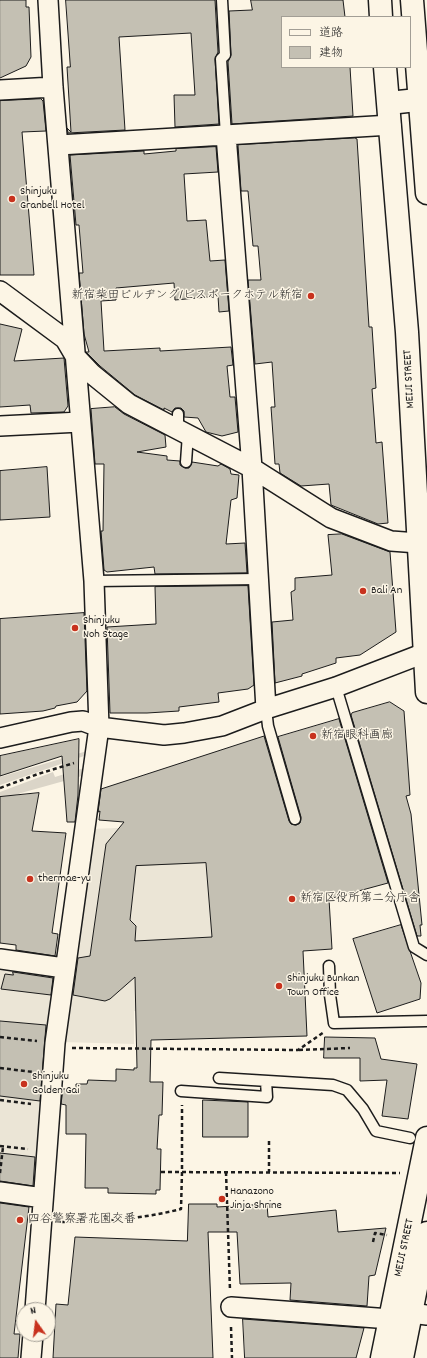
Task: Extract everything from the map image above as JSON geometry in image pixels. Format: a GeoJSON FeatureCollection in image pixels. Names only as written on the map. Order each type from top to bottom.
{"type":"FeatureCollection","features":[{"type":"Feature","properties":{"kind":"main road"},"geometry":{"type":"LineString","coordinates":[[380,0],[381,16]]}},
{"type":"Feature","properties":{"kind":"main road"},"geometry":{"type":"LineString","coordinates":[[412,0],[423,100],[427,193]]}},
{"type":"Feature","properties":{"kind":"main road","name":"MEIJI STREET"},"geometry":{"type":"LineString","coordinates":[[385,68],[392,125],[408,332],[427,692]]}},
{"type":"Feature","properties":{"kind":"main road"},"geometry":{"type":"LineString","coordinates":[[389,103],[423,100]]}},
{"type":"Feature","properties":{"kind":"main road","name":"MEIJI STREET"},"geometry":{"type":"LineString","coordinates":[[382,1358],[390,1319],[418,1138]]}},
{"type":"Feature","properties":{"kind":"main road","name":"MEIJI STREET"},"geometry":{"type":"LineString","coordinates":[[402,1358],[419,1314],[427,1233]]}},
{"type":"Feature","properties":{"kind":"street"},"geometry":{"type":"LineString","coordinates":[[36,1302],[41,1249],[42,1198],[55,1045],[64,968],[99,727],[94,581],[53,87],[48,0]]}},
{"type":"Feature","properties":{"kind":"street"},"geometry":{"type":"LineString","coordinates":[[0,90],[53,87]]}},
{"type":"Feature","properties":{"kind":"street"},"geometry":{"type":"LineString","coordinates":[[59,145],[392,125]]}},
{"type":"Feature","properties":{"kind":"street"},"geometry":{"type":"LineString","coordinates":[[226,135],[252,468],[266,708]]}},
{"type":"Feature","properties":{"kind":"street"},"geometry":{"type":"LineString","coordinates":[[0,291],[65,339],[75,356],[92,374],[129,404],[181,426],[252,468],[331,518],[391,541],[418,543]]}},
{"type":"Feature","properties":{"kind":"street"},"geometry":{"type":"LineString","coordinates":[[0,426],[80,422]]}},
{"type":"Feature","properties":{"kind":"street"},"geometry":{"type":"LineString","coordinates":[[0,738],[71,722],[83,721],[99,727],[164,735],[222,726],[266,708],[336,687],[426,653]]}},
{"type":"Feature","properties":{"kind":"street"},"geometry":{"type":"LineString","coordinates":[[0,959],[64,968]]}},
{"type":"Feature","properties":{"kind":"street"},"geometry":{"type":"LineString","coordinates":[[0,1192],[42,1198]]}},
{"type":"Feature","properties":{"kind":"street"},"geometry":{"type":"LineString","coordinates":[[230,1307],[390,1319]]}},
{"type":"Feature","properties":{"kind":"street"},"geometry":{"type":"LineString","coordinates":[[30,1358],[32,1342]]}},
{"type":"Feature","properties":{"kind":"lane"},"geometry":{"type":"LineString","coordinates":[[222,0],[225,55],[221,59],[226,135]]}},
{"type":"Feature","properties":{"kind":"lane"},"geometry":{"type":"LineString","coordinates":[[181,426],[186,462]]}},
{"type":"Feature","properties":{"kind":"lane"},"geometry":{"type":"LineString","coordinates":[[94,581],[258,579]]}},
{"type":"Feature","properties":{"kind":"lane"},"geometry":{"type":"LineString","coordinates":[[336,687],[414,947],[427,955]]}},
{"type":"Feature","properties":{"kind":"lane"},"geometry":{"type":"LineString","coordinates":[[266,708],[268,726],[295,819]]}},
{"type":"Feature","properties":{"kind":"lane"},"geometry":{"type":"LineString","coordinates":[[329,966],[330,995],[334,1023],[427,1021]]}},
{"type":"Feature","properties":{"kind":"lane"},"geometry":{"type":"LineString","coordinates":[[219,1078],[333,1085],[347,1090],[363,1109],[376,1131],[418,1138]]}},
{"type":"Feature","properties":{"kind":"lane"},"geometry":{"type":"LineString","coordinates":[[181,1091],[267,1097],[266,1081]]}},
{"type":"Feature","properties":{"kind":"path"},"geometry":{"type":"LineString","coordinates":[[0,788],[38,774],[94,757]]}},
{"type":"Feature","properties":{"kind":"path"},"geometry":{"type":"LineString","coordinates":[[298,1050],[318,1038],[334,1023]]}},
{"type":"Feature","properties":{"kind":"path"},"geometry":{"type":"LineString","coordinates":[[0,1036],[55,1045],[298,1050],[350,1048]]}},
{"type":"Feature","properties":{"kind":"path"},"geometry":{"type":"LineString","coordinates":[[0,1068],[52,1075]]}},
{"type":"Feature","properties":{"kind":"path"},"geometry":{"type":"LineString","coordinates":[[54,1222],[83,1222],[147,1216],[181,1209],[181,1091]]}},
{"type":"Feature","properties":{"kind":"path"},"geometry":{"type":"LineString","coordinates":[[0,1100],[50,1106]]}},
{"type":"Feature","properties":{"kind":"path"},"geometry":{"type":"LineString","coordinates":[[269,1141],[269,1172]]}},
{"type":"Feature","properties":{"kind":"path"},"geometry":{"type":"LineString","coordinates":[[0,1173],[2,1146],[46,1151]]}},
{"type":"Feature","properties":{"kind":"path"},"geometry":{"type":"LineString","coordinates":[[161,1172],[403,1174]]}},
{"type":"Feature","properties":{"kind":"path"},"geometry":{"type":"LineString","coordinates":[[226,1172],[232,1358]]}},
{"type":"Feature","properties":{"kind":"path"},"geometry":{"type":"LineString","coordinates":[[373,1242],[375,1233],[391,1236]]}},
{"type":"Feature","properties":{"kind":"shaded area"},"geometry":{"type":"Polygon","coordinates":[[[87,751],[87,755],[0,785],[0,777],[87,751]]]}},
{"type":"Feature","properties":{"kind":"shaded area"},"geometry":{"type":"Polygon","coordinates":[[[84,768],[82,776],[21,793],[0,802],[0,792],[53,772],[55,777],[84,768]]]}},
{"type":"Feature","properties":{"kind":"shaded area"},"geometry":{"type":"Polygon","coordinates":[[[314,820],[250,1004],[134,1011],[134,1044],[62,1042],[91,829],[314,820]]]}},
{"type":"Feature","properties":{"kind":"shaded area","name":"Shinjuku Golden Gai"},"geometry":{"type":"Polygon","coordinates":[[[0,961],[58,969],[36,1203],[0,1198],[0,961]]]}},
{"type":"Feature","properties":{"kind":"building"},"geometry":{"type":"Polygon","coordinates":[[[0,0],[26,0],[26,7],[29,7],[31,57],[26,66],[0,78],[0,0]]]}},
{"type":"Feature","properties":{"kind":"building"},"geometry":{"type":"Polygon","coordinates":[[[66,0],[215,0],[218,52],[215,59],[219,124],[175,127],[174,95],[195,95],[191,33],[119,37],[125,130],[68,133],[67,128],[71,132],[67,67],[70,67],[66,0]]]}},
{"type":"Feature","properties":{"kind":"building"},"geometry":{"type":"Polygon","coordinates":[[[251,0],[343,0],[345,16],[281,16],[281,68],[350,68],[353,116],[232,124],[228,62],[231,55],[229,11],[252,10],[251,0]]]}},
{"type":"Feature","properties":{"kind":"building"},"geometry":{"type":"Polygon","coordinates":[[[41,99],[43,101],[46,131],[22,132],[34,275],[0,275],[0,101],[41,99]]]}},
{"type":"Feature","properties":{"kind":"building"},"geometry":{"type":"Polygon","coordinates":[[[357,139],[369,327],[372,327],[376,388],[372,389],[376,443],[382,442],[388,523],[378,524],[331,505],[329,484],[301,486],[280,473],[279,464],[275,464],[271,407],[275,407],[272,362],[255,364],[248,280],[261,280],[258,246],[253,246],[248,191],[241,191],[238,145],[357,139]]]}},
{"type":"Feature","properties":{"kind":"building"},"geometry":{"type":"Polygon","coordinates":[[[216,147],[218,172],[184,174],[187,221],[206,220],[210,261],[225,260],[229,311],[219,312],[218,296],[175,300],[174,283],[116,288],[116,300],[101,301],[104,351],[160,348],[160,351],[231,347],[233,365],[227,366],[230,397],[235,397],[238,432],[222,436],[206,432],[198,418],[184,417],[184,411],[181,408],[175,408],[172,412],[164,408],[164,410],[135,395],[100,366],[86,352],[89,352],[84,334],[79,273],[83,273],[79,225],[76,225],[70,155],[144,151],[144,154],[176,151],[176,149],[216,147]]]}},
{"type":"Feature","properties":{"kind":"building"},"geometry":{"type":"Polygon","coordinates":[[[0,324],[22,329],[14,361],[64,358],[68,406],[64,412],[31,413],[30,405],[0,407],[0,324]]]}},
{"type":"Feature","properties":{"kind":"building"},"geometry":{"type":"Polygon","coordinates":[[[115,407],[124,414],[165,435],[166,447],[137,452],[167,456],[167,460],[180,461],[180,465],[185,468],[189,468],[192,462],[218,466],[221,464],[230,469],[231,474],[239,475],[237,498],[231,500],[226,544],[245,543],[247,573],[155,574],[154,567],[107,572],[104,570],[101,531],[103,531],[104,464],[95,464],[91,409],[115,407]]]}},
{"type":"Feature","properties":{"kind":"building"},"geometry":{"type":"Polygon","coordinates":[[[47,467],[50,517],[0,520],[0,471],[47,467]]]}},
{"type":"Feature","properties":{"kind":"building"},"geometry":{"type":"Polygon","coordinates":[[[342,534],[390,552],[396,632],[360,655],[336,658],[336,663],[302,674],[302,676],[275,683],[272,622],[293,620],[291,592],[295,590],[295,578],[332,575],[328,535],[342,534]]]}},
{"type":"Feature","properties":{"kind":"building"},"geometry":{"type":"Polygon","coordinates":[[[248,586],[254,685],[248,689],[218,693],[219,702],[179,707],[179,711],[110,713],[107,627],[156,624],[155,587],[248,586]]]}},
{"type":"Feature","properties":{"kind":"building"},"geometry":{"type":"Polygon","coordinates":[[[84,613],[87,691],[77,702],[56,706],[55,708],[43,711],[0,714],[0,619],[84,613]]]}},
{"type":"Feature","properties":{"kind":"building"},"geometry":{"type":"Polygon","coordinates":[[[390,702],[404,711],[410,795],[406,796],[411,814],[422,925],[420,925],[421,936],[417,936],[351,715],[352,713],[390,702]]]}},
{"type":"Feature","properties":{"kind":"building"},"geometry":{"type":"Polygon","coordinates":[[[339,719],[388,883],[329,899],[332,949],[303,951],[307,1036],[151,1040],[150,1082],[163,1082],[162,1115],[159,1115],[157,1149],[161,1149],[160,1190],[156,1190],[156,1194],[108,1193],[108,1188],[85,1188],[86,1134],[66,1134],[66,1105],[61,1104],[63,1089],[76,1089],[76,1084],[87,1084],[88,1080],[116,1081],[116,1069],[134,1070],[134,1068],[137,1068],[135,977],[110,999],[105,1001],[73,995],[78,958],[90,956],[106,844],[124,822],[99,820],[100,811],[98,812],[101,789],[264,736],[289,821],[291,824],[296,825],[300,823],[301,817],[278,737],[339,719]],[[206,863],[136,866],[130,920],[136,926],[135,941],[212,937],[206,863]]]}},
{"type":"Feature","properties":{"kind":"building"},"geometry":{"type":"Polygon","coordinates":[[[79,739],[78,795],[75,822],[67,822],[62,756],[0,776],[0,756],[79,739]]]}},
{"type":"Feature","properties":{"kind":"building","name":"thermae-yu"},"geometry":{"type":"Polygon","coordinates":[[[39,793],[32,831],[66,833],[52,933],[58,934],[55,956],[16,950],[16,945],[0,943],[0,797],[39,793]]]}},
{"type":"Feature","properties":{"kind":"building"},"geometry":{"type":"Polygon","coordinates":[[[401,925],[421,983],[420,999],[377,1013],[353,939],[401,925]]]}},
{"type":"Feature","properties":{"kind":"building"},"geometry":{"type":"Polygon","coordinates":[[[13,972],[53,978],[51,995],[1,989],[5,974],[13,975],[13,972]]]}},
{"type":"Feature","properties":{"kind":"building"},"geometry":{"type":"Polygon","coordinates":[[[0,1021],[46,1025],[40,1101],[0,1096],[0,1021]]]}},
{"type":"Feature","properties":{"kind":"building"},"geometry":{"type":"Polygon","coordinates":[[[325,1037],[375,1038],[381,1059],[417,1064],[408,1119],[382,1116],[387,1080],[360,1081],[360,1058],[324,1058],[325,1037]]]}},
{"type":"Feature","properties":{"kind":"building"},"geometry":{"type":"Polygon","coordinates":[[[203,1100],[248,1102],[248,1137],[203,1137],[203,1100]]]}},
{"type":"Feature","properties":{"kind":"building"},"geometry":{"type":"Polygon","coordinates":[[[0,1153],[35,1157],[33,1186],[0,1181],[0,1153]]]}},
{"type":"Feature","properties":{"kind":"building"},"geometry":{"type":"Polygon","coordinates":[[[0,1203],[29,1207],[18,1302],[16,1302],[14,1334],[16,1334],[16,1342],[19,1342],[18,1358],[0,1358],[0,1203]]]}},
{"type":"Feature","properties":{"kind":"building"},"geometry":{"type":"Polygon","coordinates":[[[189,1204],[217,1204],[217,1207],[267,1204],[268,1217],[336,1210],[338,1232],[386,1228],[375,1275],[369,1276],[367,1306],[290,1300],[291,1283],[240,1284],[237,1232],[208,1232],[213,1358],[53,1358],[54,1342],[56,1342],[56,1304],[68,1305],[75,1237],[187,1241],[189,1204]]]}},
{"type":"Feature","properties":{"kind":"building"},"geometry":{"type":"Polygon","coordinates":[[[243,1319],[364,1328],[356,1358],[245,1358],[243,1319]]]}},
{"type":"Feature","properties":{"kind":"place","name":"Shinjuku Granbell Hotel"},"geometry":{"type":"Point","coordinates":[12,199]}},
{"type":"Feature","properties":{"kind":"place","name":"新宿柴田ビルヂング/ビスポークホテル新宿"},"geometry":{"type":"Point","coordinates":[311,296]}},
{"type":"Feature","properties":{"kind":"place","name":"Bali An"},"geometry":{"type":"Point","coordinates":[363,591]}},
{"type":"Feature","properties":{"kind":"place","name":"Shinjuku Noh Stage"},"geometry":{"type":"Point","coordinates":[75,628]}},
{"type":"Feature","properties":{"kind":"place","name":"新宿眼科画廊"},"geometry":{"type":"Point","coordinates":[313,736]}},
{"type":"Feature","properties":{"kind":"place","name":"thermae-yu"},"geometry":{"type":"Point","coordinates":[30,879]}},
{"type":"Feature","properties":{"kind":"place","name":"新宿区役所第二分庁舎"},"geometry":{"type":"Point","coordinates":[292,899]}},
{"type":"Feature","properties":{"kind":"place","name":"Shinjuku Bunkan Town Office"},"geometry":{"type":"Point","coordinates":[279,986]}},
{"type":"Feature","properties":{"kind":"place","name":"Shinjuku Golden Gai"},"geometry":{"type":"Point","coordinates":[24,1084]}},
{"type":"Feature","properties":{"kind":"place","name":"Hanazono Jinja Shrine"},"geometry":{"type":"Point","coordinates":[222,1199]}},
{"type":"Feature","properties":{"kind":"place","name":"四谷警察署花園交番"},"geometry":{"type":"Point","coordinates":[20,1220]}}]}
